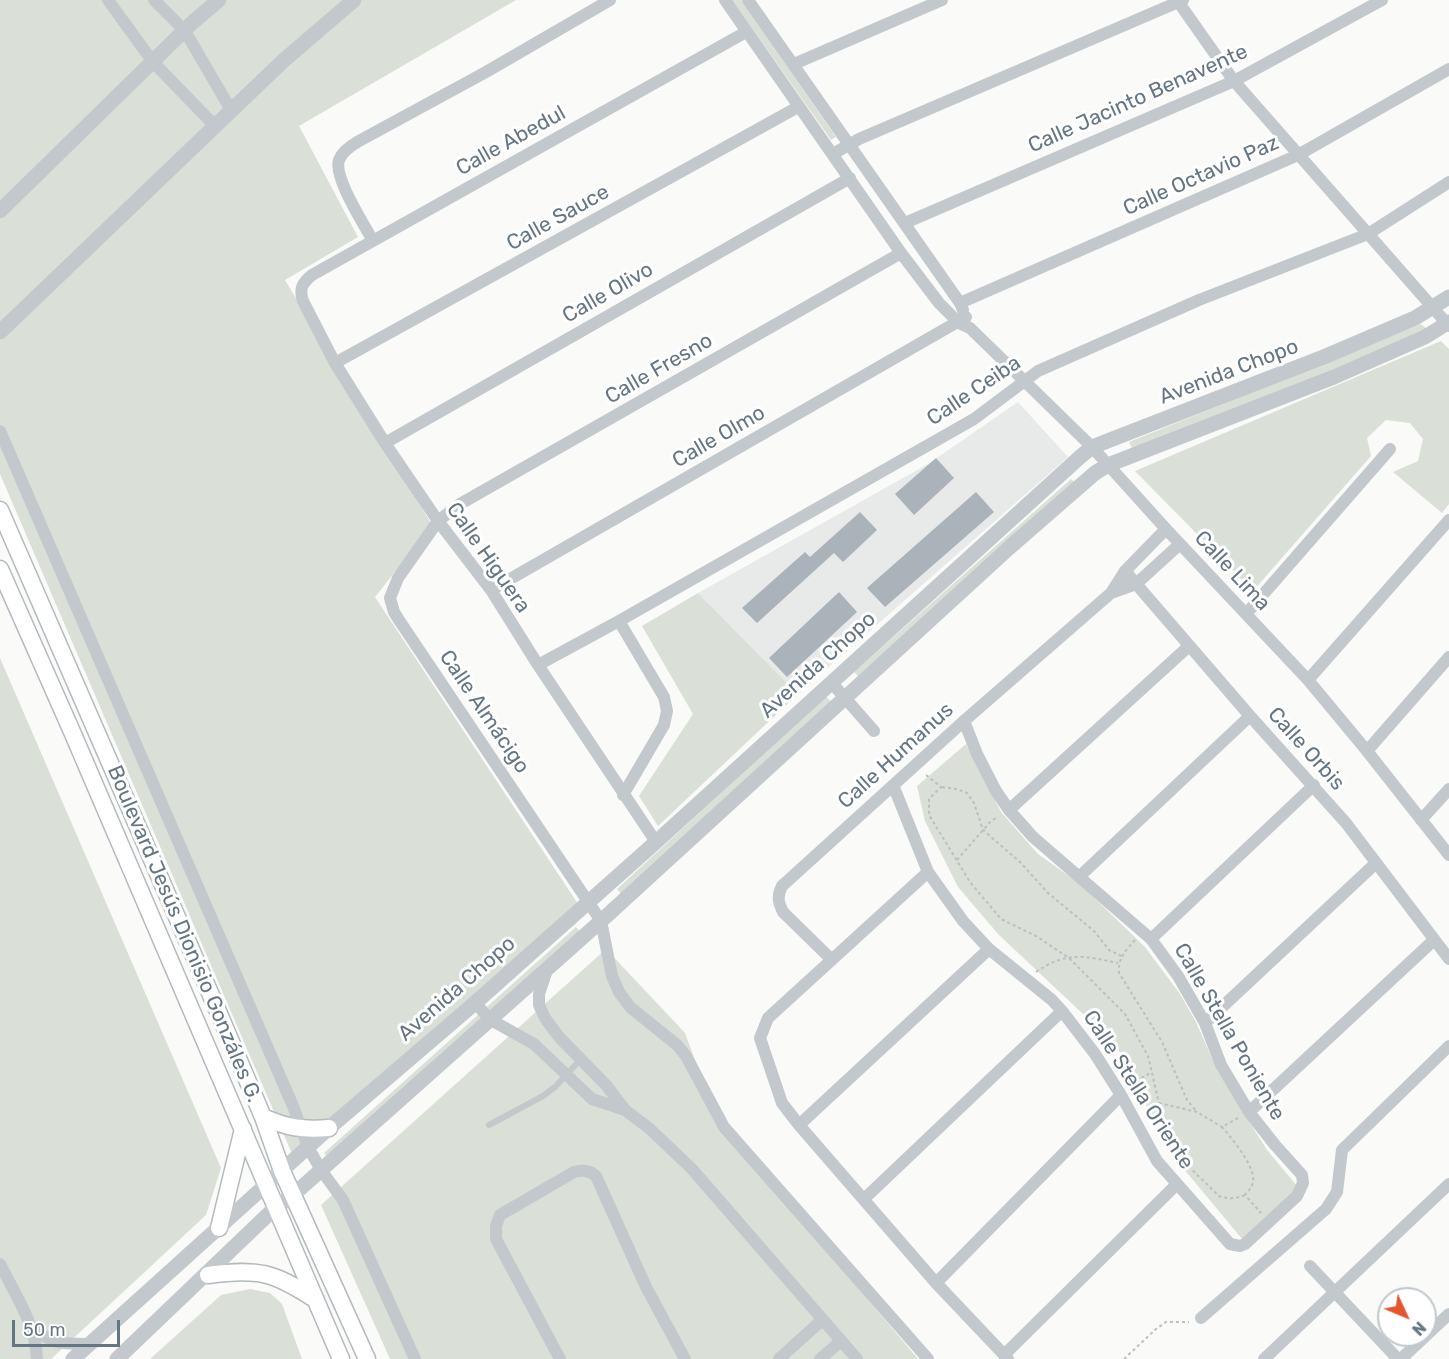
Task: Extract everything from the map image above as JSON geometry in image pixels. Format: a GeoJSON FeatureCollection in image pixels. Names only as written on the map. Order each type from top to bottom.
{"type":"FeatureCollection","features":[{"type":"Feature","properties":{"kind":"main road","name":"Boulevard Jesús Dionisio Gonzáles G."},"geometry":{"type":"LineString","coordinates":[[0,510],[263,1117],[282,1171],[367,1359]]}},
{"type":"Feature","properties":{"kind":"main road","name":"Boulevard Jesús Dionisio Gonzáles G."},"geometry":{"type":"LineString","coordinates":[[0,569],[341,1359]]}},
{"type":"Feature","properties":{"kind":"main road"},"geometry":{"type":"LineString","coordinates":[[263,1117],[283,1126],[302,1130],[329,1128]]}},
{"type":"Feature","properties":{"kind":"main road"},"geometry":{"type":"LineString","coordinates":[[219,1228],[243,1129]]}},
{"type":"Feature","properties":{"kind":"main road"},"geometry":{"type":"LineString","coordinates":[[208,1275],[251,1271],[272,1275],[297,1287],[316,1300]]}},
{"type":"Feature","properties":{"kind":"street"},"geometry":{"type":"LineString","coordinates":[[108,0],[153,62],[215,126]]}},
{"type":"Feature","properties":{"kind":"street"},"geometry":{"type":"LineString","coordinates":[[154,0],[185,31],[231,110]]}},
{"type":"Feature","properties":{"kind":"street"},"geometry":{"type":"LineString","coordinates":[[0,211],[219,0]]}},
{"type":"Feature","properties":{"kind":"street"},"geometry":{"type":"LineString","coordinates":[[0,332],[283,61],[354,0]]}},
{"type":"Feature","properties":{"kind":"street"},"geometry":{"type":"LineString","coordinates":[[373,241],[339,172],[339,159],[349,147],[486,72],[610,0]]}},
{"type":"Feature","properties":{"kind":"street","name":"Calle Lima"},"geometry":{"type":"LineString","coordinates":[[724,0],[901,253],[939,303],[965,323],[1092,447],[1308,681],[1449,855]]}},
{"type":"Feature","properties":{"kind":"street","name":"Calle Lima"},"geometry":{"type":"LineString","coordinates":[[748,0],[960,303],[965,323]]}},
{"type":"Feature","properties":{"kind":"street"},"geometry":{"type":"LineString","coordinates":[[794,64],[942,0]]}},
{"type":"Feature","properties":{"kind":"street","name":"Calle Jacinto Benavente"},"geometry":{"type":"LineString","coordinates":[[905,223],[1234,81],[1382,0]]}},
{"type":"Feature","properties":{"kind":"street"},"geometry":{"type":"LineString","coordinates":[[833,154],[850,143],[1180,1],[1234,81],[1448,324]]}},
{"type":"Feature","properties":{"kind":"street","name":"Calle Abedul"},"geometry":{"type":"LineString","coordinates":[[300,290],[312,275],[746,32]]}},
{"type":"Feature","properties":{"kind":"street","name":"Calle Octavio Paz"},"geometry":{"type":"LineString","coordinates":[[960,303],[1298,155],[1449,69]]}},
{"type":"Feature","properties":{"kind":"street","name":"Calle Sauce"},"geometry":{"type":"LineString","coordinates":[[335,363],[798,106]]}},
{"type":"Feature","properties":{"kind":"street","name":"Calle Olivo"},"geometry":{"type":"LineString","coordinates":[[385,442],[850,178]]}},
{"type":"Feature","properties":{"kind":"street","name":"Calle Ceiba"},"geometry":{"type":"LineString","coordinates":[[537,665],[619,621],[974,419],[1003,399],[1024,380],[1044,368],[1199,300],[1368,234],[1449,182]]}},
{"type":"Feature","properties":{"kind":"street","name":"Calle Fresno"},"geometry":{"type":"LineString","coordinates":[[438,522],[460,504],[901,253]]}},
{"type":"Feature","properties":{"kind":"street","name":"Calle Higuera"},"geometry":{"type":"LineString","coordinates":[[300,290],[303,301],[335,363],[385,442],[438,522],[491,590],[537,665],[656,842]]}},
{"type":"Feature","properties":{"kind":"street","name":"Avenida Chopo"},"geometry":{"type":"LineString","coordinates":[[73,1359],[329,1128],[476,1003],[656,842],[996,531],[1092,447],[1326,356],[1415,318],[1449,297]]}},
{"type":"Feature","properties":{"kind":"street","name":"Calle Olmo"},"geometry":{"type":"LineString","coordinates":[[491,590],[965,323]]}},
{"type":"Feature","properties":{"kind":"street","name":"Avenida Chopo"},"geometry":{"type":"LineString","coordinates":[[117,1359],[208,1275],[276,1207],[293,1195],[547,970],[1010,547],[1095,473],[1108,465],[1334,377],[1425,337],[1448,324]]}},
{"type":"Feature","properties":{"kind":"street"},"geometry":{"type":"LineString","coordinates":[[0,431],[308,1147],[321,1170],[343,1200],[416,1359]]}},
{"type":"Feature","properties":{"kind":"street"},"geometry":{"type":"LineString","coordinates":[[1246,614],[1390,449]]}},
{"type":"Feature","properties":{"kind":"street"},"geometry":{"type":"LineString","coordinates":[[1308,681],[1449,520]]}},
{"type":"Feature","properties":{"kind":"street","name":"Calle Almácigo"},"geometry":{"type":"LineString","coordinates":[[438,522],[393,588],[390,598],[394,612],[601,921]]}},
{"type":"Feature","properties":{"kind":"street","name":"Calle Humanus"},"geometry":{"type":"LineString","coordinates":[[832,960],[783,912],[778,904],[778,895],[782,886],[964,720],[1111,593],[1125,571],[1166,529]]}},
{"type":"Feature","properties":{"kind":"street","name":"Calle Humanus"},"geometry":{"type":"LineString","coordinates":[[1111,593],[1136,584],[1180,544]]}},
{"type":"Feature","properties":{"kind":"street","name":"Calle Orbis"},"geometry":{"type":"LineString","coordinates":[[1125,571],[1250,716],[1314,785],[1449,959]]}},
{"type":"Feature","properties":{"kind":"street"},"geometry":{"type":"LineString","coordinates":[[619,621],[664,697],[667,711],[664,725],[623,795]]}},
{"type":"Feature","properties":{"kind":"street"},"geometry":{"type":"LineString","coordinates":[[1009,810],[1189,646]]}},
{"type":"Feature","properties":{"kind":"street"},"geometry":{"type":"LineString","coordinates":[[1367,751],[1449,657]]}},
{"type":"Feature","properties":{"kind":"street"},"geometry":{"type":"LineString","coordinates":[[831,682],[874,731]]}},
{"type":"Feature","properties":{"kind":"street"},"geometry":{"type":"LineString","coordinates":[[1080,876],[1250,716]]}},
{"type":"Feature","properties":{"kind":"street","name":"Calle Stella Poniente"},"geometry":{"type":"LineString","coordinates":[[964,720],[977,754],[996,791],[1009,810],[1033,837],[1147,935],[1178,976],[1205,1023],[1221,1065],[1249,1112],[1302,1175]]}},
{"type":"Feature","properties":{"kind":"street","name":"Calle Stella Oriente"},"geometry":{"type":"LineString","coordinates":[[893,785],[928,872],[963,921],[989,949],[1052,1000],[1062,1011],[1095,1054],[1121,1095],[1157,1161],[1230,1244],[1240,1246],[1245,1244],[1297,1196],[1303,1183],[1302,1175]]}},
{"type":"Feature","properties":{"kind":"street"},"geometry":{"type":"LineString","coordinates":[[1147,935],[1314,785]]}},
{"type":"Feature","properties":{"kind":"street"},"geometry":{"type":"LineString","coordinates":[[1421,820],[1449,789]]}},
{"type":"Feature","properties":{"kind":"street"},"geometry":{"type":"LineString","coordinates":[[1205,1023],[1376,863]]}},
{"type":"Feature","properties":{"kind":"street"},"geometry":{"type":"LineString","coordinates":[[928,872],[768,1018],[763,1027],[760,1038],[782,1102],[799,1125],[936,1283],[1006,1357],[1176,1185]]}},
{"type":"Feature","properties":{"kind":"street"},"geometry":{"type":"LineString","coordinates":[[601,921],[612,976],[619,992],[630,1007],[677,1045],[686,1056],[724,1127],[928,1359]]}},
{"type":"Feature","properties":{"kind":"street"},"geometry":{"type":"LineString","coordinates":[[1249,1112],[1434,939]]}},
{"type":"Feature","properties":{"kind":"street"},"geometry":{"type":"LineString","coordinates":[[799,1125],[989,949]]}},
{"type":"Feature","properties":{"kind":"street"},"geometry":{"type":"LineString","coordinates":[[547,970],[539,994],[539,1005],[545,1018],[559,1037],[606,1085],[626,1110],[656,1134],[692,1169],[857,1359]]}},
{"type":"Feature","properties":{"kind":"street"},"geometry":{"type":"LineString","coordinates":[[476,1003],[491,1020],[534,1044],[592,1099],[626,1110]]}},
{"type":"Feature","properties":{"kind":"street"},"geometry":{"type":"LineString","coordinates":[[864,1199],[1062,1011]]}},
{"type":"Feature","properties":{"kind":"street"},"geometry":{"type":"LineString","coordinates":[[1200,1318],[1326,1209],[1337,1192],[1342,1150],[1449,1046]]}},
{"type":"Feature","properties":{"kind":"street"},"geometry":{"type":"LineString","coordinates":[[936,1283],[1121,1095]]}},
{"type":"Feature","properties":{"kind":"street"},"geometry":{"type":"LineString","coordinates":[[560,1359],[496,1239],[496,1226],[500,1215],[574,1172],[582,1170],[596,1176],[646,1287],[685,1359]]}},
{"type":"Feature","properties":{"kind":"street"},"geometry":{"type":"LineString","coordinates":[[1264,1359],[1449,1184]]}},
{"type":"Feature","properties":{"kind":"street"},"geometry":{"type":"LineString","coordinates":[[0,1264],[32,1328],[37,1359]]}},
{"type":"Feature","properties":{"kind":"street"},"geometry":{"type":"LineString","coordinates":[[1310,1266],[1400,1359],[1449,1314]]}},
{"type":"Feature","properties":{"kind":"street"},"geometry":{"type":"LineString","coordinates":[[779,1359],[822,1320]]}},
{"type":"Feature","properties":{"kind":"street"},"geometry":{"type":"LineString","coordinates":[[32,1328],[48,1340],[59,1343],[90,1344]]}},
{"type":"Feature","properties":{"kind":"street"},"geometry":{"type":"LineString","coordinates":[[820,1359],[841,1341]]}},
{"type":"Feature","properties":{"kind":"lane"},"geometry":{"type":"LineString","coordinates":[[489,1125],[543,1096],[581,1059]]}},
{"type":"Feature","properties":{"kind":"path"},"geometry":{"type":"LineString","coordinates":[[914,767],[941,787],[967,793],[974,803],[983,830],[1020,862],[1048,893],[1094,931],[1109,950],[1121,956]]}},
{"type":"Feature","properties":{"kind":"path"},"geometry":{"type":"LineString","coordinates":[[941,787],[928,800],[929,815],[970,882],[1001,919],[1036,936],[1069,958],[1125,1014],[1148,1056],[1164,1125],[1173,1148],[1219,1196],[1226,1199],[1245,1195],[1253,1186],[1254,1175],[1231,1137],[1222,1127],[1197,1112],[1159,1103]]}},
{"type":"Feature","properties":{"kind":"path"},"geometry":{"type":"LineString","coordinates":[[957,860],[983,830],[1009,810]]}},
{"type":"Feature","properties":{"kind":"path"},"geometry":{"type":"LineString","coordinates":[[1147,935],[1121,956],[1118,963],[1119,973],[1162,1042],[1187,1100],[1197,1112]]}},
{"type":"Feature","properties":{"kind":"path"},"geometry":{"type":"LineString","coordinates":[[1027,980],[1053,960],[1085,956],[1118,963]]}},
{"type":"Feature","properties":{"kind":"path"},"geometry":{"type":"LineString","coordinates":[[1121,1095],[1131,1084],[1152,1072]]}},
{"type":"Feature","properties":{"kind":"path"},"geometry":{"type":"LineString","coordinates":[[1222,1127],[1249,1112]]}},
{"type":"Feature","properties":{"kind":"path"},"geometry":{"type":"LineString","coordinates":[[1245,1195],[1269,1221]]}},
{"type":"Feature","properties":{"kind":"path"},"geometry":{"type":"LineString","coordinates":[[1124,1359],[1166,1322],[1184,1323],[1200,1318]]}},
{"type":"Feature","properties":{"kind":"shaded area"},"geometry":{"type":"Polygon","coordinates":[[[0,0],[516,0],[299,126],[358,237],[285,280],[432,525],[375,597],[578,904],[293,1156],[0,474],[0,0]]]}},
{"type":"Feature","properties":{"kind":"shaded area"},"geometry":{"type":"Polygon","coordinates":[[[732,0],[741,0],[836,137],[831,140],[732,0]]]}},
{"type":"Feature","properties":{"kind":"shaded area"},"geometry":{"type":"Polygon","coordinates":[[[1421,324],[1429,331],[1133,450],[1129,442],[1421,324]]]}},
{"type":"Feature","properties":{"kind":"shaded area"},"geometry":{"type":"Polygon","coordinates":[[[1441,341],[1449,349],[1449,504],[1442,513],[1393,472],[1418,461],[1423,439],[1410,423],[1386,420],[1367,438],[1371,456],[1253,591],[1135,471],[1441,341]]]}},
{"type":"Feature","properties":{"kind":"shaded area"},"geometry":{"type":"Polygon","coordinates":[[[1018,402],[1068,457],[798,694],[698,593],[928,464],[1018,402]]]}},
{"type":"Feature","properties":{"kind":"shaded area"},"geometry":{"type":"Polygon","coordinates":[[[1071,479],[1078,485],[860,678],[854,672],[1071,479]]]}},
{"type":"Feature","properties":{"kind":"shaded area"},"geometry":{"type":"Polygon","coordinates":[[[698,593],[798,694],[658,826],[639,796],[693,714],[642,626],[698,593]]]}},
{"type":"Feature","properties":{"kind":"shaded area"},"geometry":{"type":"Polygon","coordinates":[[[0,658],[221,1168],[206,1215],[51,1359],[0,1359],[0,658]]]}},
{"type":"Feature","properties":{"kind":"shaded area"},"geometry":{"type":"Polygon","coordinates":[[[826,696],[832,703],[622,895],[617,889],[826,696]]]}},
{"type":"Feature","properties":{"kind":"shaded area"},"geometry":{"type":"Polygon","coordinates":[[[966,744],[1001,812],[1038,854],[1080,884],[1145,947],[1180,994],[1196,1022],[1217,1070],[1267,1150],[1298,1187],[1243,1240],[1168,1150],[1116,1045],[999,935],[958,887],[925,821],[917,786],[966,744]]]}},
{"type":"Feature","properties":{"kind":"shaded area"},"geometry":{"type":"Polygon","coordinates":[[[576,927],[580,932],[328,1159],[324,1153],[576,927]]]}},
{"type":"Feature","properties":{"kind":"shaded area"},"geometry":{"type":"Polygon","coordinates":[[[606,949],[685,1033],[717,1120],[918,1359],[390,1359],[321,1205],[606,949]]]}},
{"type":"Feature","properties":{"kind":"shaded area"},"geometry":{"type":"Polygon","coordinates":[[[250,1289],[270,1293],[282,1304],[302,1359],[150,1359],[221,1295],[250,1289]]]}},
{"type":"Feature","properties":{"kind":"building"},"geometry":{"type":"Polygon","coordinates":[[[936,458],[954,478],[914,515],[895,494],[936,458]]]}},
{"type":"Feature","properties":{"kind":"building"},"geometry":{"type":"Polygon","coordinates":[[[976,492],[994,512],[885,607],[867,588],[976,492]]]}},
{"type":"Feature","properties":{"kind":"building"},"geometry":{"type":"Polygon","coordinates":[[[860,512],[877,530],[843,562],[834,553],[757,623],[742,608],[805,552],[810,557],[860,512]]]}},
{"type":"Feature","properties":{"kind":"building"},"geometry":{"type":"Polygon","coordinates":[[[839,592],[857,612],[787,677],[769,658],[839,592]]]}}]}
